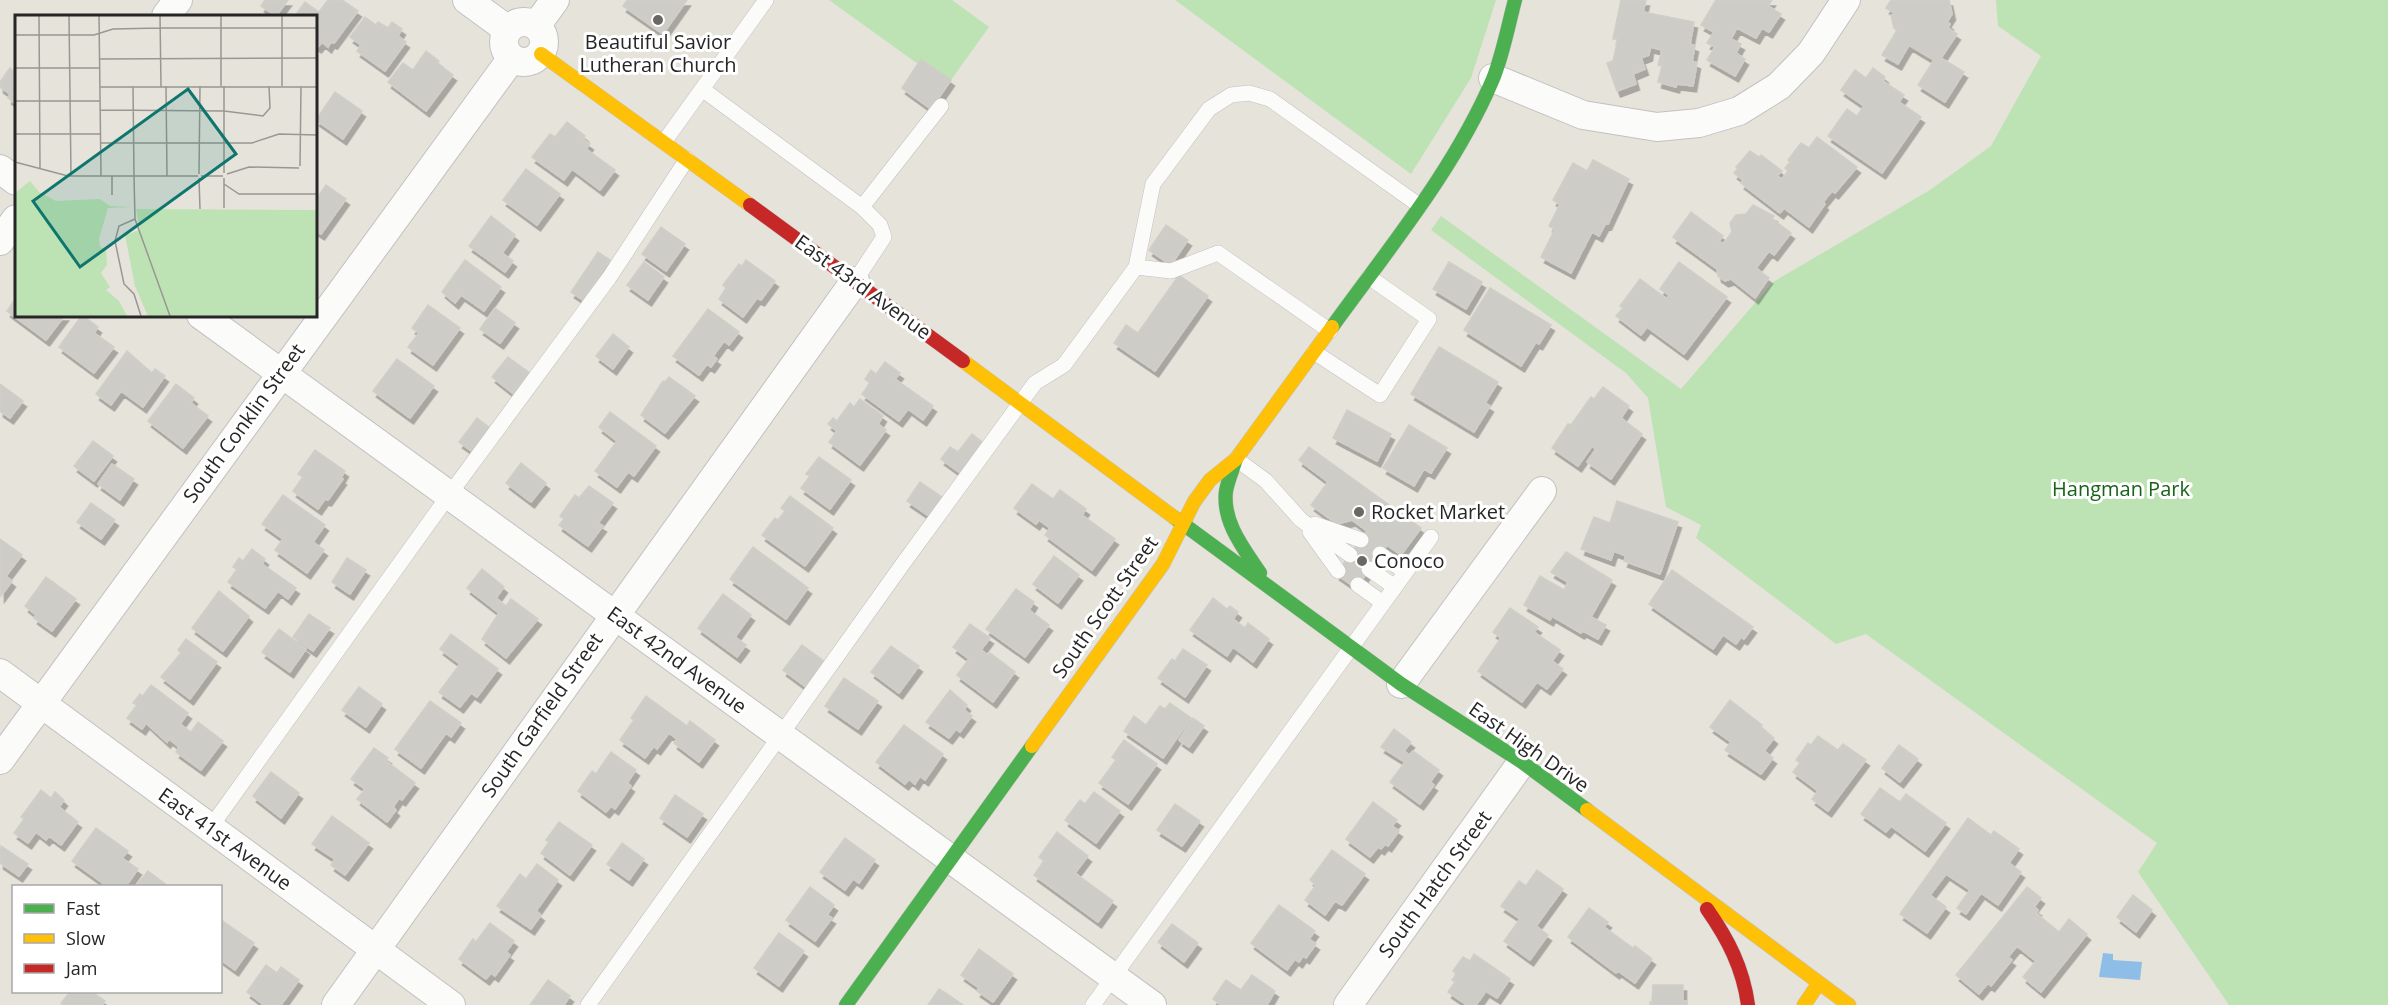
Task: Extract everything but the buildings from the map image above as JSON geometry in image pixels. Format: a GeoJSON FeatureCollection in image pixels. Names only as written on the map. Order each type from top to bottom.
{"type":"FeatureCollection","features":[{"type":"Feature","properties":{"kind":"main road","name":"South Scott Street"},"geometry":{"type":"LineString","coordinates":[[846,1005],[1163,564],[1194,502],[1209,480],[1236,459],[1420,206],[1461,140],[1493,78],[1515,0]]}},
{"type":"Feature","properties":{"kind":"main road","name":"East 43rd Avenue"},"geometry":{"type":"LineString","coordinates":[[541,54],[855,281],[1184,524]]}},
{"type":"Feature","properties":{"kind":"main road"},"geometry":{"type":"LineString","coordinates":[[1236,459],[1226,492],[1228,516],[1237,537],[1270,589]]}},
{"type":"Feature","properties":{"kind":"main road","name":"East High Drive"},"geometry":{"type":"LineString","coordinates":[[1184,524],[1401,684],[1522,762],[1849,1005]]}},
{"type":"Feature","properties":{"kind":"main road"},"geometry":{"type":"LineString","coordinates":[[1690,886],[1727,938],[1746,982],[1748,1005]]}},
{"type":"Feature","properties":{"kind":"main road"},"geometry":{"type":"LineString","coordinates":[[1804,1005],[1819,983]]}},
{"type":"Feature","properties":{"kind":"street"},"geometry":{"type":"LineString","coordinates":[[167,15],[178,0]]}},
{"type":"Feature","properties":{"kind":"street"},"geometry":{"type":"LineString","coordinates":[[467,0],[508,30]]}},
{"type":"Feature","properties":{"kind":"street"},"geometry":{"type":"LineString","coordinates":[[536,26],[555,0]]}},
{"type":"Feature","properties":{"kind":"street"},"geometry":{"type":"LineString","coordinates":[[1493,78],[1584,115],[1657,127],[1699,123],[1739,111],[1779,86],[1811,53],[1846,0]]}},
{"type":"Feature","properties":{"kind":"street"},"geometry":{"type":"LineString","coordinates":[[520,22],[536,26],[543,34],[541,54],[524,62],[512,58],[504,42],[508,30],[520,22]]}},
{"type":"Feature","properties":{"kind":"street","name":"South Conklin Street"},"geometry":{"type":"LineString","coordinates":[[0,760],[512,58]]}},
{"type":"Feature","properties":{"kind":"street"},"geometry":{"type":"LineString","coordinates":[[0,169],[15,180]]}},
{"type":"Feature","properties":{"kind":"street"},"geometry":{"type":"LineString","coordinates":[[0,241],[15,220]]}},
{"type":"Feature","properties":{"kind":"street","name":"South Garfield Street"},"geometry":{"type":"LineString","coordinates":[[336,1005],[855,281]]}},
{"type":"Feature","properties":{"kind":"street","name":"East 42nd Avenue"},"geometry":{"type":"LineString","coordinates":[[202,316],[1152,1005]]}},
{"type":"Feature","properties":{"kind":"street"},"geometry":{"type":"LineString","coordinates":[[1401,684],[1542,491]]}},
{"type":"Feature","properties":{"kind":"street","name":"East 41st Avenue"},"geometry":{"type":"LineString","coordinates":[[0,673],[451,1005]]}},
{"type":"Feature","properties":{"kind":"street","name":"South Hatch Street"},"geometry":{"type":"LineString","coordinates":[[1348,1005],[1522,762]]}},
{"type":"Feature","properties":{"kind":"lane"},"geometry":{"type":"LineString","coordinates":[[664,142],[766,0]]}},
{"type":"Feature","properties":{"kind":"lane"},"geometry":{"type":"LineString","coordinates":[[702,89],[862,207],[880,225],[884,237],[855,281]]}},
{"type":"Feature","properties":{"kind":"lane"},"geometry":{"type":"LineString","coordinates":[[588,1005],[1020,403],[1035,383],[1064,365],[1136,267],[1153,184],[1209,109],[1231,95],[1249,93],[1270,99],[1420,206]]}},
{"type":"Feature","properties":{"kind":"lane"},"geometry":{"type":"LineString","coordinates":[[862,207],[941,106]]}},
{"type":"Feature","properties":{"kind":"lane"},"geometry":{"type":"LineString","coordinates":[[210,828],[449,495],[609,278],[687,159]]}},
{"type":"Feature","properties":{"kind":"lane"},"geometry":{"type":"LineString","coordinates":[[1136,267],[1171,271],[1218,253],[1330,331]]}},
{"type":"Feature","properties":{"kind":"lane"},"geometry":{"type":"LineString","coordinates":[[1314,352],[1380,395],[1429,319],[1369,278]]}},
{"type":"Feature","properties":{"kind":"lane"},"geometry":{"type":"LineString","coordinates":[[1236,459],[1266,481],[1301,520],[1338,571]]}},
{"type":"Feature","properties":{"kind":"lane"},"geometry":{"type":"LineString","coordinates":[[1301,520],[1361,540]]}},
{"type":"Feature","properties":{"kind":"lane"},"geometry":{"type":"LineString","coordinates":[[1301,520],[1350,555]]}},
{"type":"Feature","properties":{"kind":"lane"},"geometry":{"type":"LineString","coordinates":[[1093,1005],[1431,537]]}},
{"type":"Feature","properties":{"kind":"lane"},"geometry":{"type":"LineString","coordinates":[[1380,554],[1406,572]]}},
{"type":"Feature","properties":{"kind":"lane"},"geometry":{"type":"LineString","coordinates":[[1369,569],[1395,587]]}},
{"type":"Feature","properties":{"kind":"lane"},"geometry":{"type":"LineString","coordinates":[[1358,585],[1383,603]]}},
{"type":"Feature","properties":{"kind":"green space"},"geometry":{"type":"Polygon","coordinates":[[[829,0],[952,0],[989,27],[951,80],[922,59],[918,64],[829,0]]]}},
{"type":"Feature","properties":{"kind":"green space"},"geometry":{"type":"Polygon","coordinates":[[[1175,0],[1496,0],[1471,78],[1411,174],[1175,0]]]}},
{"type":"Feature","properties":{"kind":"green space","name":"Hangman Park"},"geometry":{"type":"Polygon","coordinates":[[[1996,0],[2388,0],[2388,1005],[2229,1005],[2138,872],[2157,843],[1866,634],[1836,644],[1696,538],[1701,525],[1666,507],[1648,398],[1626,373],[1431,230],[1441,216],[1681,389],[1773,282],[1930,190],[1991,146],[2041,56],[1998,26],[1996,0]]]}},
{"type":"Feature","properties":{"kind":"water"},"geometry":{"type":"Polygon","coordinates":[[[2103,953],[2113,954],[2113,960],[2142,962],[2140,980],[2099,977],[2103,953]]]}},
{"type":"Feature","properties":{"kind":"traffic: fast"},"geometry":{"type":"LineString","coordinates":[[1332,327],[1419,208],[1477,113],[1493,79],[1503,50],[1515,0]]}},
{"type":"Feature","properties":{"kind":"traffic: fast"},"geometry":{"type":"LineString","coordinates":[[1236,459],[1226,491],[1227,514],[1241,545],[1260,573]]}},
{"type":"Feature","properties":{"kind":"traffic: fast"},"geometry":{"type":"LineString","coordinates":[[1175,518],[1401,684],[1522,762],[1587,810]]}},
{"type":"Feature","properties":{"kind":"traffic: fast"},"geometry":{"type":"LineString","coordinates":[[846,1005],[1032,746]]}},
{"type":"Feature","properties":{"kind":"traffic: slow"},"geometry":{"type":"LineString","coordinates":[[541,54],[750,205]]}},
{"type":"Feature","properties":{"kind":"traffic: slow"},"geometry":{"type":"LineString","coordinates":[[1032,746],[1163,564],[1194,502],[1210,480],[1236,459],[1332,327]]}},
{"type":"Feature","properties":{"kind":"traffic: slow"},"geometry":{"type":"LineString","coordinates":[[963,361],[1175,518]]}},
{"type":"Feature","properties":{"kind":"traffic: slow"},"geometry":{"type":"LineString","coordinates":[[1587,810],[1849,1005]]}},
{"type":"Feature","properties":{"kind":"traffic: slow"},"geometry":{"type":"LineString","coordinates":[[1804,1005],[1819,983]]}},
{"type":"Feature","properties":{"kind":"traffic: jam"},"geometry":{"type":"LineString","coordinates":[[750,205],[963,361]]}},
{"type":"Feature","properties":{"kind":"traffic: jam"},"geometry":{"type":"LineString","coordinates":[[1707,909],[1734,954],[1748,1005]]}},
{"type":"Feature","properties":{"kind":"place","name":"Beautiful Savior Lutheran Church"},"geometry":{"type":"Point","coordinates":[658,20]}},
{"type":"Feature","properties":{"kind":"place","name":"Rocket Market"},"geometry":{"type":"Point","coordinates":[1359,512]}},
{"type":"Feature","properties":{"kind":"place","name":"Conoco"},"geometry":{"type":"Point","coordinates":[1362,561]}}]}
